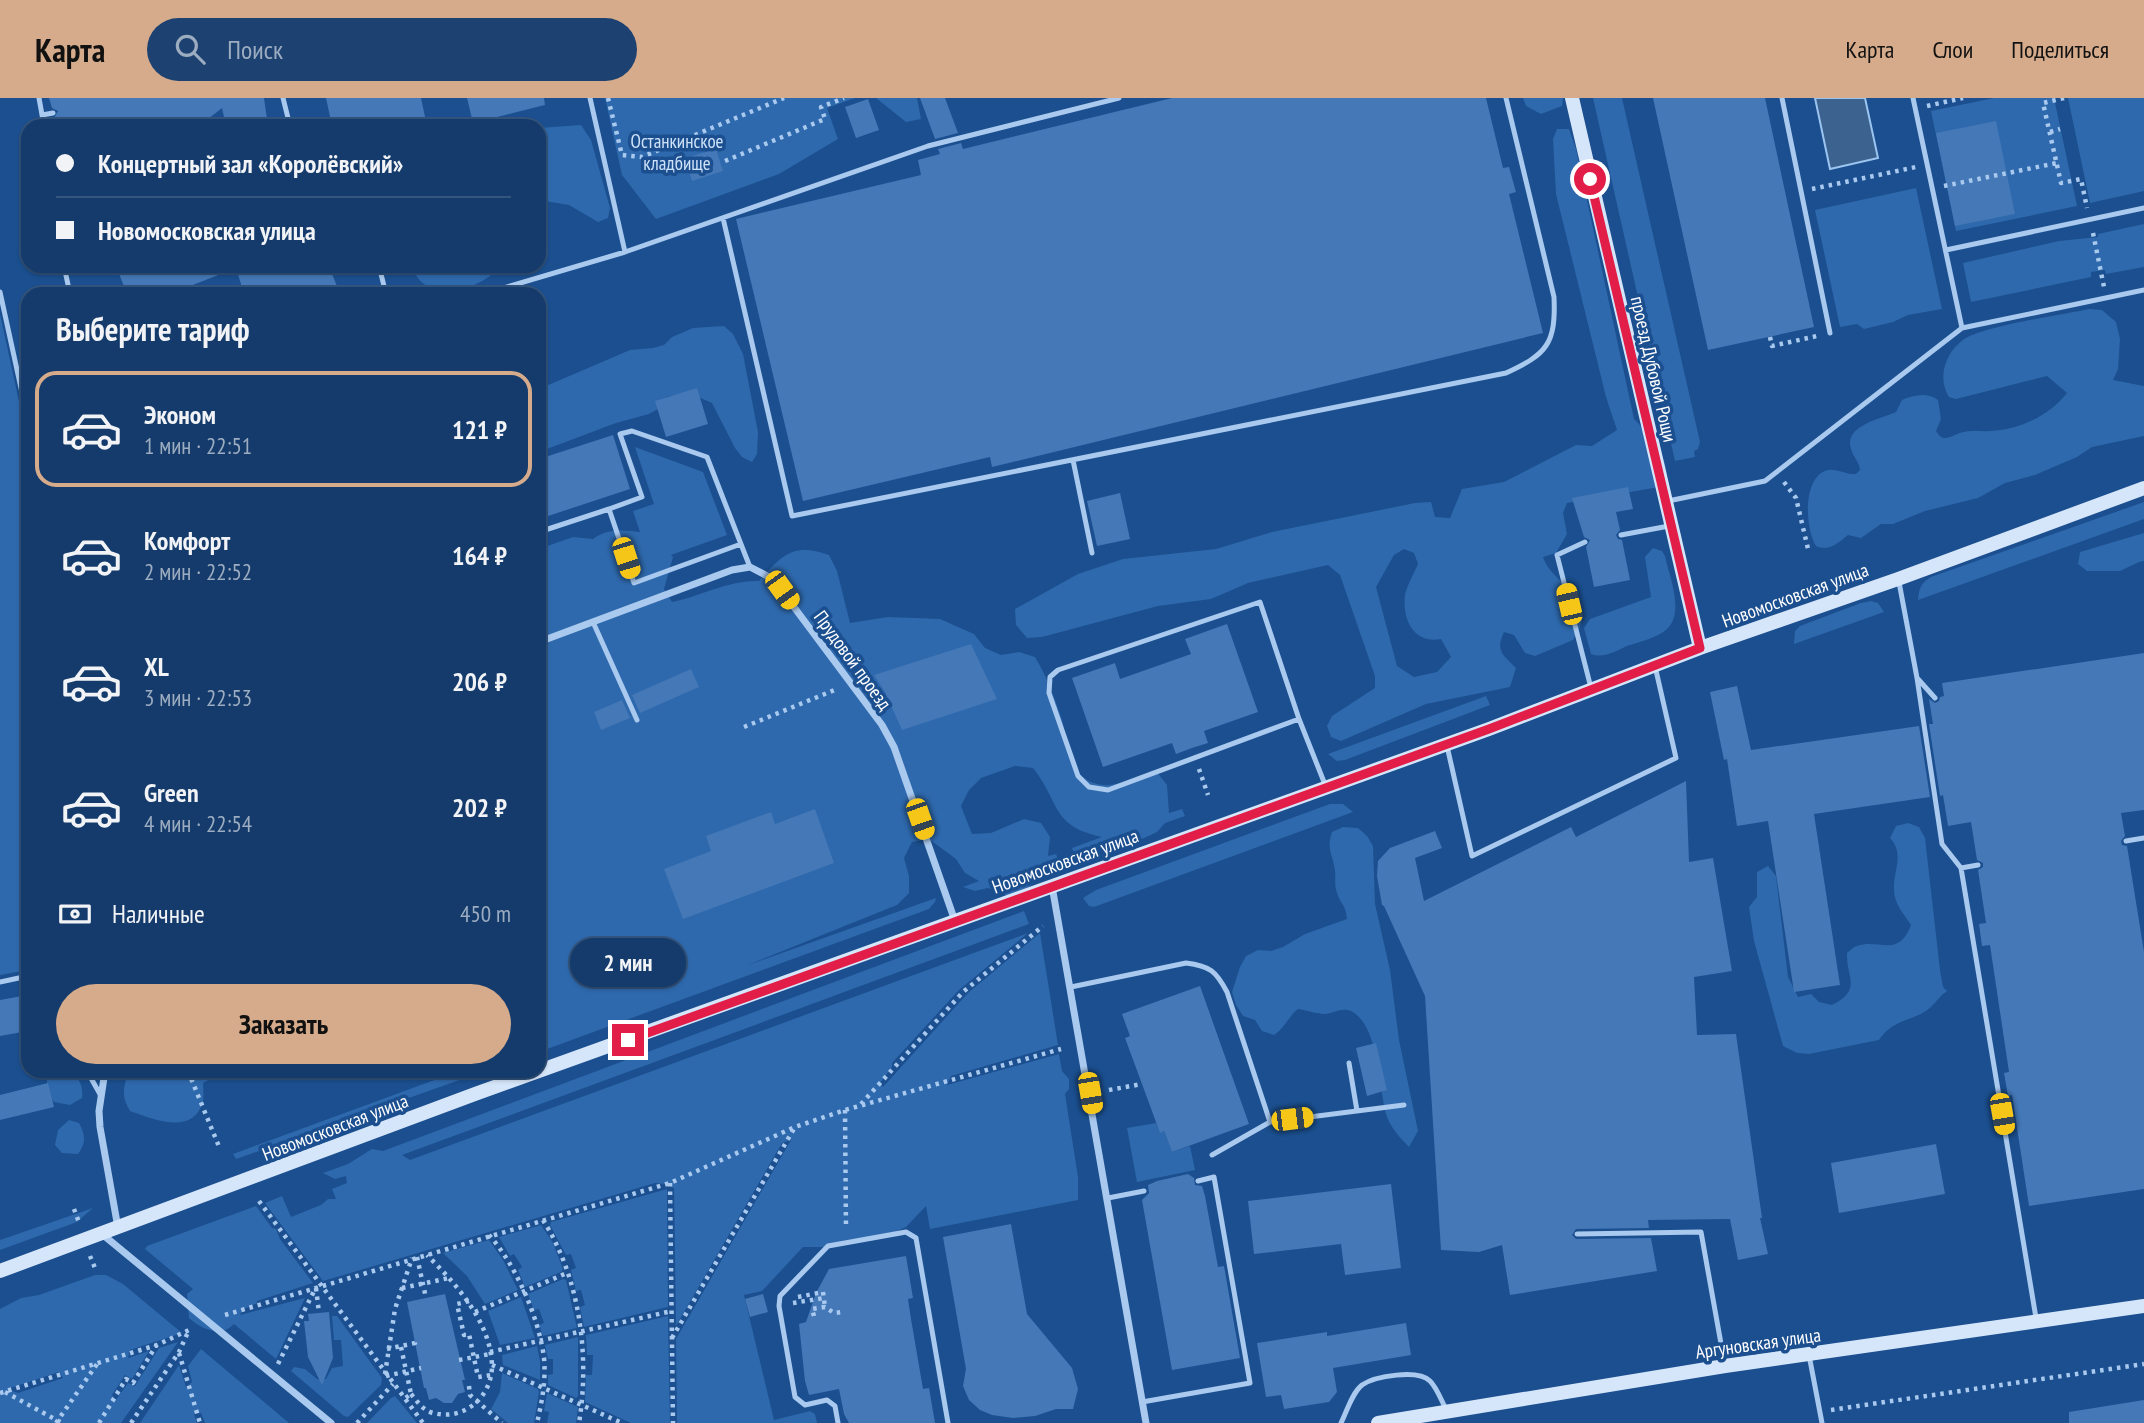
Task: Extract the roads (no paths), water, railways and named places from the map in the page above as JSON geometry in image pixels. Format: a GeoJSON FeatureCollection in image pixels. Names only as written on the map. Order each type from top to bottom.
{"type":"FeatureCollection","features":[{"type":"Feature","properties":{"kind":"main road","name":"проезд Дубовой Рощи"},"geometry":{"type":"LineString","coordinates":[[1572,98],[1700,648]]}},
{"type":"Feature","properties":{"kind":"main road","name":"Новомосковская улица"},"geometry":{"type":"LineString","coordinates":[[546,1066],[1489,729],[1591,688],[2144,488]]}},
{"type":"Feature","properties":{"kind":"main road","name":"Новомосковская улица"},"geometry":{"type":"LineString","coordinates":[[0,1271],[512,1078]]}},
{"type":"Feature","properties":{"kind":"main road","name":"Аргуновская улица"},"geometry":{"type":"LineString","coordinates":[[1378,1423],[1725,1366],[2144,1306]]}},
{"type":"Feature","properties":{"kind":"street"},"geometry":{"type":"LineString","coordinates":[[546,639],[732,570],[750,567]]}},
{"type":"Feature","properties":{"kind":"street","name":"Прудовой проезд"},"geometry":{"type":"LineString","coordinates":[[750,567],[773,579],[882,725],[894,747],[956,921]]}},
{"type":"Feature","properties":{"kind":"street"},"geometry":{"type":"LineString","coordinates":[[1052,886],[1146,1423]]}},
{"type":"Feature","properties":{"kind":"street"},"geometry":{"type":"LineString","coordinates":[[104,1078],[100,1127],[118,1228]]}},
{"type":"Feature","properties":{"kind":"street"},"geometry":{"type":"LineString","coordinates":[[102,1234],[331,1423]]}},
{"type":"Feature","properties":{"kind":"lane"},"geometry":{"type":"LineString","coordinates":[[39,98],[43,119]]}},
{"type":"Feature","properties":{"kind":"lane"},"geometry":{"type":"LineString","coordinates":[[283,98],[288,119]]}},
{"type":"Feature","properties":{"kind":"lane"},"geometry":{"type":"LineString","coordinates":[[590,98],[625,252]]}},
{"type":"Feature","properties":{"kind":"lane"},"geometry":{"type":"LineString","coordinates":[[507,287],[625,252],[928,146],[1119,98]]}},
{"type":"Feature","properties":{"kind":"lane"},"geometry":{"type":"LineString","coordinates":[[723,218],[792,516],[1506,373],[1534,360],[1548,342],[1555,324],[1555,298],[1506,98]]}},
{"type":"Feature","properties":{"kind":"lane"},"geometry":{"type":"LineString","coordinates":[[1782,98],[1830,333]]}},
{"type":"Feature","properties":{"kind":"lane"},"geometry":{"type":"LineString","coordinates":[[1913,98],[1962,328]]}},
{"type":"Feature","properties":{"kind":"lane"},"geometry":{"type":"LineString","coordinates":[[42,115],[53,113]]}},
{"type":"Feature","properties":{"kind":"lane"},"geometry":{"type":"LineString","coordinates":[[1946,250],[2144,208]]}},
{"type":"Feature","properties":{"kind":"lane"},"geometry":{"type":"LineString","coordinates":[[1665,502],[1765,481],[1962,328],[2144,290]]}},
{"type":"Feature","properties":{"kind":"lane"},"geometry":{"type":"LineString","coordinates":[[0,292],[21,388]]}},
{"type":"Feature","properties":{"kind":"lane"},"geometry":{"type":"LineString","coordinates":[[546,530],[642,497],[620,434],[632,431],[707,457],[750,567]]}},
{"type":"Feature","properties":{"kind":"lane"},"geometry":{"type":"LineString","coordinates":[[1073,460],[1092,554]]}},
{"type":"Feature","properties":{"kind":"lane"},"geometry":{"type":"LineString","coordinates":[[610,509],[634,583],[741,544]]}},
{"type":"Feature","properties":{"kind":"lane"},"geometry":{"type":"LineString","coordinates":[[1621,535],[1670,526]]}},
{"type":"Feature","properties":{"kind":"lane"},"geometry":{"type":"LineString","coordinates":[[1585,542],[1558,555],[1591,688]]}},
{"type":"Feature","properties":{"kind":"lane"},"geometry":{"type":"LineString","coordinates":[[1898,579],[1917,678],[1942,844],[1961,868],[2037,1322]]}},
{"type":"Feature","properties":{"kind":"lane"},"geometry":{"type":"LineString","coordinates":[[1299,719],[1108,790],[1089,787],[1078,776],[1049,693],[1050,677],[1058,670],[1260,602],[1299,719],[1326,787]]}},
{"type":"Feature","properties":{"kind":"lane"},"geometry":{"type":"LineString","coordinates":[[593,622],[637,720]]}},
{"type":"Feature","properties":{"kind":"lane"},"geometry":{"type":"LineString","coordinates":[[1447,743],[1472,856],[1676,758],[1654,665]]}},
{"type":"Feature","properties":{"kind":"lane"},"geometry":{"type":"LineString","coordinates":[[1917,678],[1935,698]]}},
{"type":"Feature","properties":{"kind":"lane"},"geometry":{"type":"LineString","coordinates":[[2126,841],[2144,838]]}},
{"type":"Feature","properties":{"kind":"lane"},"geometry":{"type":"LineString","coordinates":[[1961,868],[1978,865]]}},
{"type":"Feature","properties":{"kind":"lane"},"geometry":{"type":"LineString","coordinates":[[1071,987],[1186,963],[1203,965],[1218,975],[1227,992],[1270,1122]]}},
{"type":"Feature","properties":{"kind":"lane"},"geometry":{"type":"LineString","coordinates":[[0,982],[21,978]]}},
{"type":"Feature","properties":{"kind":"lane"},"geometry":{"type":"LineString","coordinates":[[1349,1063],[1357,1111]]}},
{"type":"Feature","properties":{"kind":"lane"},"geometry":{"type":"LineString","coordinates":[[91,1078],[101,1096]]}},
{"type":"Feature","properties":{"kind":"lane"},"geometry":{"type":"LineString","coordinates":[[1212,1155],[1270,1122],[1404,1105]]}},
{"type":"Feature","properties":{"kind":"lane"},"geometry":{"type":"LineString","coordinates":[[1142,1402],[1250,1383],[1214,1177],[1198,1181]]}},
{"type":"Feature","properties":{"kind":"lane"},"geometry":{"type":"LineString","coordinates":[[1108,1198],[1144,1191]]}},
{"type":"Feature","properties":{"kind":"lane"},"geometry":{"type":"LineString","coordinates":[[1577,1234],[1701,1231],[1725,1366]]}},
{"type":"Feature","properties":{"kind":"lane"},"geometry":{"type":"LineString","coordinates":[[838,1423],[835,1406],[827,1401],[805,1405],[795,1397],[779,1306],[780,1296],[828,1246],[906,1232],[916,1238],[948,1423]]}},
{"type":"Feature","properties":{"kind":"lane"},"geometry":{"type":"LineString","coordinates":[[1808,1355],[1822,1423]]}},
{"type":"Feature","properties":{"kind":"lane"},"geometry":{"type":"LineString","coordinates":[[1341,1423],[1356,1392],[1363,1384],[1376,1379],[1410,1374],[1420,1375],[1430,1381],[1448,1412]]}},
{"type":"Feature","properties":{"kind":"park label","name":"Останкинское кладбище"},"geometry":{"type":"Point","coordinates":[677,152]}}]}
